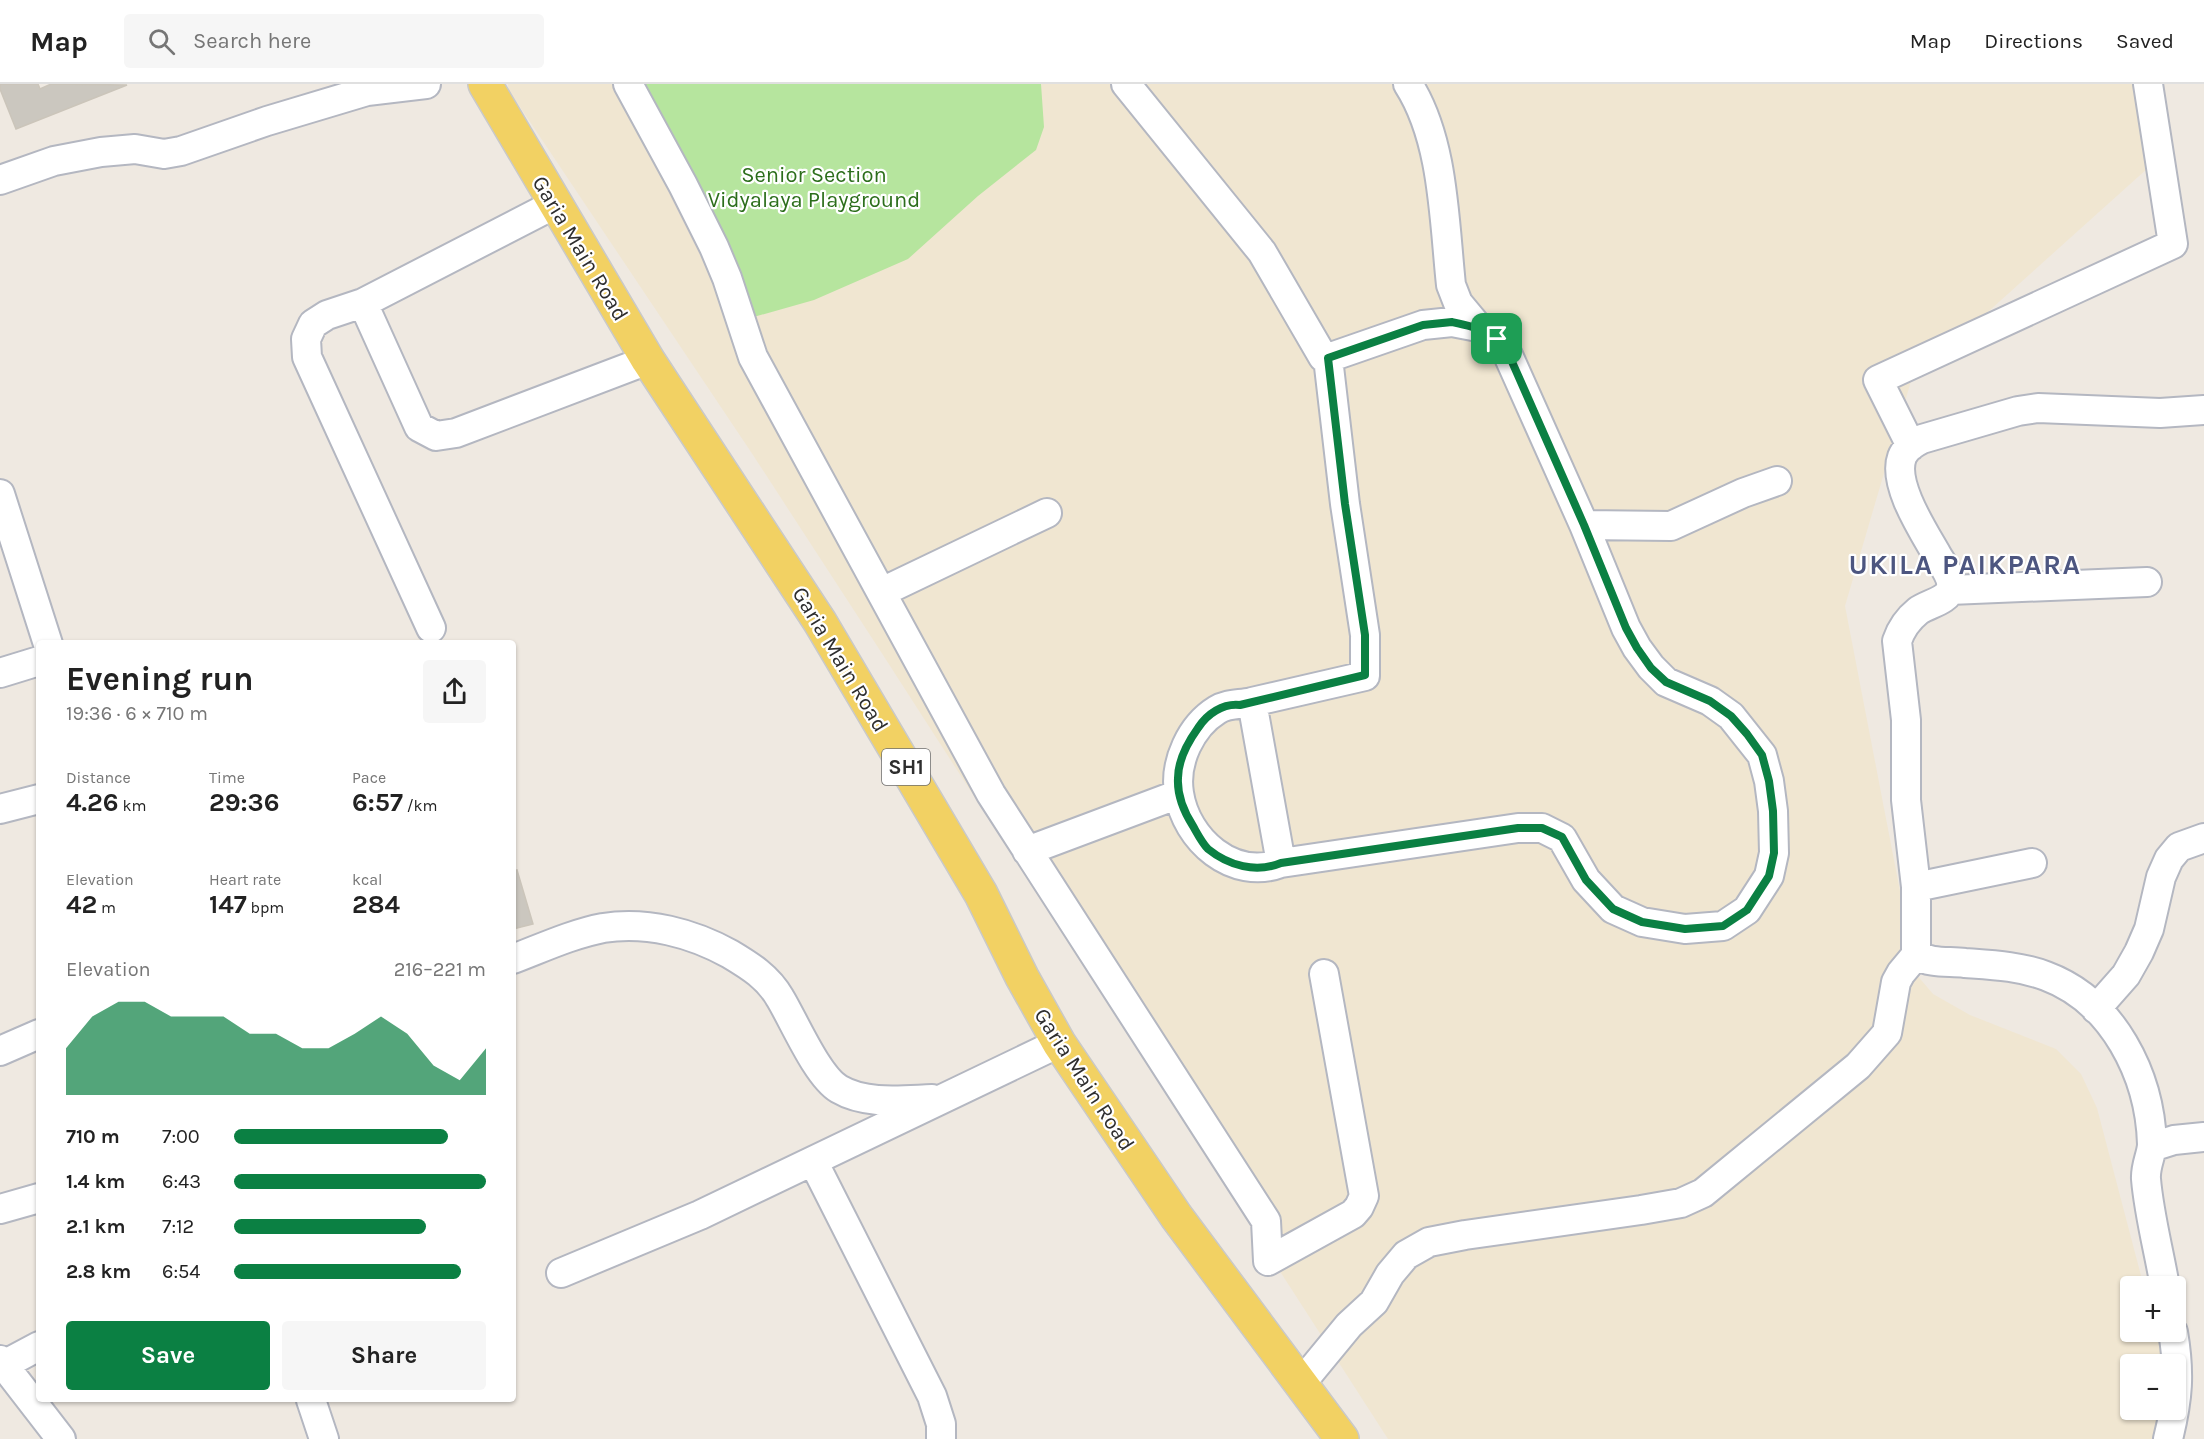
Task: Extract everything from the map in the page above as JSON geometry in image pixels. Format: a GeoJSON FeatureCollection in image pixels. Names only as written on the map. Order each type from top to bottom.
{"type":"FeatureCollection","features":[{"type":"Feature","properties":{"kind":"main road","name":"Garia Main Road"},"geometry":{"type":"LineString","coordinates":[[485,84],[648,360],[820,622],[981,894],[1022,977],[1059,1043],[1176,1216],[1302,1382],[1342,1439]]}},
{"type":"Feature","properties":{"kind":"street"},"geometry":{"type":"LineString","coordinates":[[0,180],[54,161],[101,152],[135,149],[164,154],[181,151],[267,121],[366,91],[426,84]]}},
{"type":"Feature","properties":{"kind":"street"},"geometry":{"type":"LineString","coordinates":[[628,84],[683,185],[714,248],[727,278],[753,357],[991,794],[1266,1221],[1268,1261],[1353,1214],[1364,1196],[1324,974]]}},
{"type":"Feature","properties":{"kind":"street"},"geometry":{"type":"LineString","coordinates":[[1126,84],[1262,252],[1323,357],[1328,358],[1423,325],[1452,322],[1478,327]]}},
{"type":"Feature","properties":{"kind":"street"},"geometry":{"type":"LineString","coordinates":[[1328,358],[1345,504],[1365,635],[1365,675],[1240,705],[1230,704],[1218,709],[1202,721],[1187,745],[1178,776],[1179,794],[1185,814],[1206,848],[1223,859],[1245,867],[1266,868],[1281,863],[1518,828],[1542,828],[1562,837],[1586,880],[1613,909],[1642,922],[1685,929],[1723,926],[1747,910],[1769,876],[1774,853],[1773,811],[1769,781],[1762,755],[1731,716],[1710,701],[1666,682],[1651,668],[1626,628],[1584,525],[1509,355],[1497,339],[1478,327],[1458,303],[1451,285],[1438,172],[1430,134],[1420,102],[1408,84]]}},
{"type":"Feature","properties":{"kind":"street"},"geometry":{"type":"LineString","coordinates":[[1911,446],[1878,380],[2173,244],[2148,84]]}},
{"type":"Feature","properties":{"kind":"street"},"geometry":{"type":"LineString","coordinates":[[431,628],[307,357],[306,339],[313,324],[327,315],[363,303],[555,204]]}},
{"type":"Feature","properties":{"kind":"street"},"geometry":{"type":"LineString","coordinates":[[363,303],[419,427],[436,436],[456,433],[648,360]]}},
{"type":"Feature","properties":{"kind":"street"},"geometry":{"type":"LineString","coordinates":[[1302,1382],[1349,1325],[1374,1302],[1390,1274],[1406,1255],[1430,1242],[1465,1235],[1681,1203],[1703,1193],[1858,1066],[1876,1047],[1887,1033],[1896,982],[1916,955],[1916,887],[1906,800],[1905,720],[1897,641],[1900,632],[1911,617],[1920,609],[1945,597],[1950,590],[1951,582],[1947,571],[1920,527],[1902,485],[1900,469],[1902,456],[1922,439],[2018,411],[2038,408],[2160,413],[2204,410]]}},
{"type":"Feature","properties":{"kind":"street"},"geometry":{"type":"LineString","coordinates":[[1584,525],[1671,526],[1743,493],[1777,481]]}},
{"type":"Feature","properties":{"kind":"street"},"geometry":{"type":"LineString","coordinates":[[0,494],[8,542],[46,640]]}},
{"type":"Feature","properties":{"kind":"street"},"geometry":{"type":"LineString","coordinates":[[882,592],[1047,513]]}},
{"type":"Feature","properties":{"kind":"street"},"geometry":{"type":"LineString","coordinates":[[1950,590],[2146,582]]}},
{"type":"Feature","properties":{"kind":"street"},"geometry":{"type":"LineString","coordinates":[[0,673],[36,662]]}},
{"type":"Feature","properties":{"kind":"street"},"geometry":{"type":"LineString","coordinates":[[1252,702],[1281,863]]}},
{"type":"Feature","properties":{"kind":"street"},"geometry":{"type":"LineString","coordinates":[[1027,851],[1179,794]]}},
{"type":"Feature","properties":{"kind":"street"},"geometry":{"type":"LineString","coordinates":[[0,809],[36,800]]}},
{"type":"Feature","properties":{"kind":"street"},"geometry":{"type":"LineString","coordinates":[[2096,1009],[2126,975],[2139,952],[2149,929],[2161,878],[2169,859],[2179,848],[2204,838]]}},
{"type":"Feature","properties":{"kind":"street"},"geometry":{"type":"LineString","coordinates":[[1916,887],[2032,863]]}},
{"type":"Feature","properties":{"kind":"street"},"geometry":{"type":"LineString","coordinates":[[516,958],[571,937],[603,928],[638,926],[678,932],[718,948],[753,968],[767,980],[779,996],[823,1074],[837,1088],[861,1097],[891,1101],[946,1098]]}},
{"type":"Feature","properties":{"kind":"street"},"geometry":{"type":"LineString","coordinates":[[1916,955],[1933,962],[2019,967],[2048,977],[2077,992],[2096,1009],[2118,1036],[2135,1063],[2146,1105],[2152,1147],[2148,1155],[2146,1178],[2163,1276]]}},
{"type":"Feature","properties":{"kind":"street"},"geometry":{"type":"LineString","coordinates":[[0,1050],[36,1035]]}},
{"type":"Feature","properties":{"kind":"street"},"geometry":{"type":"LineString","coordinates":[[561,1273],[700,1215],[1059,1043]]}},
{"type":"Feature","properties":{"kind":"street"},"geometry":{"type":"LineString","coordinates":[[2152,1147],[2174,1140],[2204,1137]]}},
{"type":"Feature","properties":{"kind":"street"},"geometry":{"type":"LineString","coordinates":[[813,1161],[932,1396],[941,1424],[940,1439]]}},
{"type":"Feature","properties":{"kind":"street"},"geometry":{"type":"LineString","coordinates":[[0,1209],[36,1199]]}},
{"type":"Feature","properties":{"kind":"street"},"geometry":{"type":"LineString","coordinates":[[2168,1439],[2176,1406],[2178,1367],[2174,1342]]}},
{"type":"Feature","properties":{"kind":"street"},"geometry":{"type":"LineString","coordinates":[[36,1347],[1,1364],[61,1439]]}},
{"type":"Feature","properties":{"kind":"street"},"geometry":{"type":"LineString","coordinates":[[312,1402],[324,1439]]}},
{"type":"Feature","properties":{"kind":"shaded area"},"geometry":{"type":"Polygon","coordinates":[[[508,84],[2144,84],[2148,168],[1911,381],[1845,606],[1916,974],[1933,994],[1970,1015],[2056,1049],[2081,1074],[2097,1108],[2141,1276],[2120,1276],[2120,1342],[2159,1342],[2162,1354],[2120,1354],[2120,1420],[2180,1420],[2185,1439],[1388,1439],[753,455],[508,89],[508,84]]]}},
{"type":"Feature","properties":{"kind":"green space","name":"Senior Section Vidyalaya Playground"},"geometry":{"type":"Polygon","coordinates":[[[644,84],[1041,84],[1044,127],[1036,150],[978,196],[908,259],[814,300],[750,318],[644,84]]]}},
{"type":"Feature","properties":{"kind":"building"},"geometry":{"type":"Polygon","coordinates":[[[0,84],[38,84],[40,89],[51,84],[127,85],[16,129],[0,84]]]}},
{"type":"Feature","properties":{"kind":"building"},"geometry":{"type":"Polygon","coordinates":[[[516,870],[533,924],[516,928],[516,870]]]}},
{"type":"Feature","properties":{"kind":"district","name":"UKILA PAIKPARA"},"geometry":{"type":"Point","coordinates":[1965,564]}},
{"type":"Feature","properties":{"kind":"route"},"geometry":{"type":"LineString","coordinates":[[1452,322],[1478,327],[1497,339],[1509,355],[1584,525],[1626,628],[1637,648],[1651,668],[1666,682],[1710,701],[1731,716],[1762,755],[1769,781],[1773,811],[1774,853],[1769,876],[1747,910],[1723,926],[1685,929],[1642,922],[1613,909],[1586,880],[1562,837],[1542,828],[1518,828],[1281,863],[1266,868],[1245,867],[1223,859],[1206,848],[1185,814],[1179,794],[1178,776],[1187,745],[1202,721],[1218,709],[1230,704],[1240,705],[1365,675],[1365,635],[1345,504],[1328,358],[1423,325],[1452,322]]}}]}
